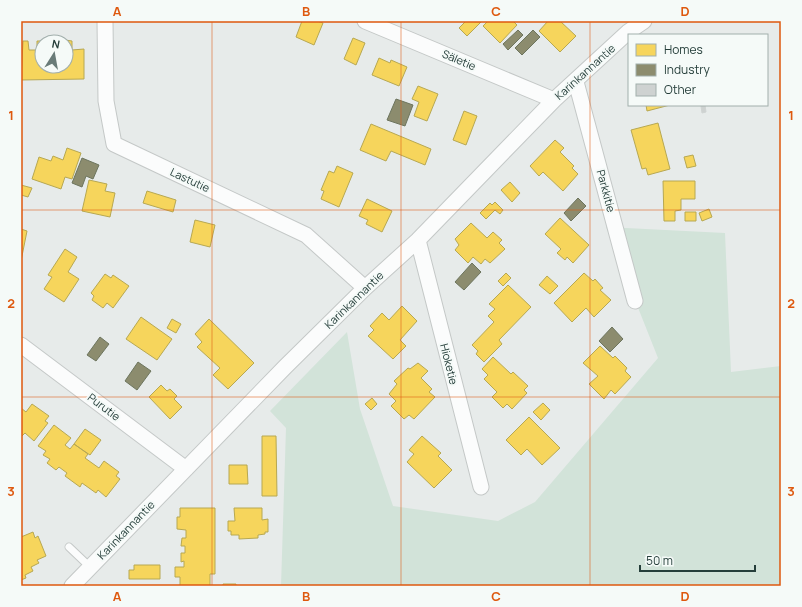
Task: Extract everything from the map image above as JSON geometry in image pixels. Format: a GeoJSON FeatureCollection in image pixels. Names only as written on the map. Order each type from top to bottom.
{"type":"FeatureCollection","features":[{"type":"Feature","properties":{"kind":"street","name":"Lastutie"},"geometry":{"type":"LineString","coordinates":[[105,21],[106,101],[114,144],[306,235],[365,288]]}},
{"type":"Feature","properties":{"kind":"street","name":"Säletie"},"geometry":{"type":"LineString","coordinates":[[364,21],[554,100]]}},
{"type":"Feature","properties":{"kind":"street","name":"Karinkannantie"},"geometry":{"type":"LineString","coordinates":[[72,586],[285,367],[365,288],[418,240],[554,100],[576,82],[628,32],[644,21]]}},
{"type":"Feature","properties":{"kind":"street","name":"Parkkitie"},"geometry":{"type":"LineString","coordinates":[[576,82],[636,301]]}},
{"type":"Feature","properties":{"kind":"street","name":"Hioketie"},"geometry":{"type":"LineString","coordinates":[[418,240],[481,487]]}},
{"type":"Feature","properties":{"kind":"street","name":"Purutie"},"geometry":{"type":"LineString","coordinates":[[21,345],[186,469]]}},
{"type":"Feature","properties":{"kind":"lane"},"geometry":{"type":"LineString","coordinates":[[69,547],[90,567]]}},
{"type":"Feature","properties":{"kind":"green space"},"geometry":{"type":"Polygon","coordinates":[[[606,227],[725,233],[731,372],[781,366],[781,586],[281,586],[286,428],[270,411],[347,332],[360,409],[393,506],[498,521],[535,502],[658,358],[606,227]]]}},
{"type":"Feature","properties":{"kind":"building: Homes"},"geometry":{"type":"Polygon","coordinates":[[[302,21],[317,21],[323,23],[314,45],[296,37],[302,21]]]}},
{"type":"Feature","properties":{"kind":"building: Homes"},"geometry":{"type":"Polygon","coordinates":[[[466,21],[481,22],[467,36],[459,28],[466,21]]]}},
{"type":"Feature","properties":{"kind":"building: Homes"},"geometry":{"type":"Polygon","coordinates":[[[488,21],[513,21],[517,25],[500,43],[483,26],[488,21]]]}},
{"type":"Feature","properties":{"kind":"building: Homes"},"geometry":{"type":"Polygon","coordinates":[[[548,21],[560,21],[576,36],[560,52],[539,31],[548,21]]]}},
{"type":"Feature","properties":{"kind":"building: Homes"},"geometry":{"type":"Polygon","coordinates":[[[353,38],[365,43],[356,65],[344,59],[353,38]]]}},
{"type":"Feature","properties":{"kind":"building: Homes"},"geometry":{"type":"Polygon","coordinates":[[[23,41],[28,41],[29,50],[34,50],[34,74],[74,74],[74,50],[84,49],[84,79],[21,80],[23,41]]]}},
{"type":"Feature","properties":{"kind":"building: Homes"},"geometry":{"type":"Polygon","coordinates":[[[379,58],[390,63],[391,60],[407,67],[399,86],[372,75],[379,58]]]}},
{"type":"Feature","properties":{"kind":"building: Homes"},"geometry":{"type":"Polygon","coordinates":[[[418,86],[438,94],[427,121],[414,116],[419,102],[412,99],[418,86]]]}},
{"type":"Feature","properties":{"kind":"building: Homes"},"geometry":{"type":"Polygon","coordinates":[[[646,106],[666,106],[647,111],[646,106]]]}},
{"type":"Feature","properties":{"kind":"building: Homes"},"geometry":{"type":"Polygon","coordinates":[[[464,111],[477,116],[466,145],[453,140],[464,111]]]}},
{"type":"Feature","properties":{"kind":"building: Homes"},"geometry":{"type":"Polygon","coordinates":[[[658,123],[670,169],[648,175],[646,168],[642,169],[631,130],[658,123]]]}},
{"type":"Feature","properties":{"kind":"building: Homes"},"geometry":{"type":"Polygon","coordinates":[[[371,124],[431,149],[425,165],[391,151],[386,161],[360,150],[371,124]]]}},
{"type":"Feature","properties":{"kind":"building: Homes"},"geometry":{"type":"Polygon","coordinates":[[[555,140],[564,148],[560,152],[574,166],[572,168],[578,174],[563,191],[543,172],[539,176],[530,166],[555,140]]]}},
{"type":"Feature","properties":{"kind":"building: Homes"},"geometry":{"type":"Polygon","coordinates":[[[67,148],[81,153],[72,179],[65,177],[61,189],[32,179],[39,157],[51,161],[53,156],[63,160],[67,148]]]}},
{"type":"Feature","properties":{"kind":"building: Homes"},"geometry":{"type":"Polygon","coordinates":[[[693,155],[696,166],[687,168],[684,157],[693,155]]]}},
{"type":"Feature","properties":{"kind":"building: Homes"},"geometry":{"type":"Polygon","coordinates":[[[337,166],[353,173],[339,207],[321,199],[324,191],[321,190],[329,171],[334,173],[337,166]]]}},
{"type":"Feature","properties":{"kind":"building: Homes"},"geometry":{"type":"Polygon","coordinates":[[[89,180],[107,184],[105,191],[115,193],[110,217],[82,211],[89,180]]]}},
{"type":"Feature","properties":{"kind":"building: Homes"},"geometry":{"type":"Polygon","coordinates":[[[663,181],[695,181],[695,199],[681,199],[681,210],[675,211],[675,221],[664,221],[663,181]]]}},
{"type":"Feature","properties":{"kind":"building: Homes"},"geometry":{"type":"Polygon","coordinates":[[[510,182],[520,193],[512,202],[501,190],[510,182]]]}},
{"type":"Feature","properties":{"kind":"building: Homes"},"geometry":{"type":"Polygon","coordinates":[[[21,185],[32,188],[28,197],[21,195],[21,185]]]}},
{"type":"Feature","properties":{"kind":"building: Homes"},"geometry":{"type":"Polygon","coordinates":[[[147,191],[176,200],[173,212],[143,203],[147,191]]]}},
{"type":"Feature","properties":{"kind":"building: Homes"},"geometry":{"type":"Polygon","coordinates":[[[367,199],[392,211],[382,232],[366,224],[368,220],[359,216],[367,199]]]}},
{"type":"Feature","properties":{"kind":"building: Homes"},"geometry":{"type":"Polygon","coordinates":[[[495,202],[503,210],[500,214],[495,210],[486,219],[480,213],[490,203],[492,205],[495,202]]]}},
{"type":"Feature","properties":{"kind":"building: Homes"},"geometry":{"type":"Polygon","coordinates":[[[709,209],[712,217],[702,221],[699,213],[709,209]]]}},
{"type":"Feature","properties":{"kind":"building: Homes"},"geometry":{"type":"Polygon","coordinates":[[[685,212],[696,212],[696,221],[685,221],[685,212]]]}},
{"type":"Feature","properties":{"kind":"building: Homes"},"geometry":{"type":"Polygon","coordinates":[[[560,218],[589,245],[573,263],[567,257],[565,260],[557,253],[561,249],[545,234],[560,218]]]}},
{"type":"Feature","properties":{"kind":"building: Homes"},"geometry":{"type":"Polygon","coordinates":[[[195,220],[215,225],[210,247],[190,242],[195,220]]]}},
{"type":"Feature","properties":{"kind":"building: Homes"},"geometry":{"type":"Polygon","coordinates":[[[471,223],[487,238],[493,232],[502,240],[499,243],[505,249],[490,263],[485,259],[481,264],[473,257],[468,263],[455,250],[459,245],[455,239],[471,223]]]}},
{"type":"Feature","properties":{"kind":"building: Homes"},"geometry":{"type":"Polygon","coordinates":[[[21,229],[27,231],[21,261],[21,229]]]}},
{"type":"Feature","properties":{"kind":"building: Homes"},"geometry":{"type":"Polygon","coordinates":[[[65,249],[77,257],[68,272],[79,279],[64,302],[44,289],[52,277],[48,275],[65,249]]]}},
{"type":"Feature","properties":{"kind":"building: Homes"},"geometry":{"type":"Polygon","coordinates":[[[506,273],[511,278],[503,286],[498,281],[506,273]]]}},
{"type":"Feature","properties":{"kind":"building: Homes"},"geometry":{"type":"Polygon","coordinates":[[[584,273],[593,281],[595,279],[603,288],[600,290],[611,300],[594,317],[586,308],[572,322],[554,303],[584,273]]]}},
{"type":"Feature","properties":{"kind":"building: Homes"},"geometry":{"type":"Polygon","coordinates":[[[105,274],[111,278],[113,275],[129,286],[113,308],[107,303],[103,308],[92,300],[94,296],[91,293],[105,274]]]}},
{"type":"Feature","properties":{"kind":"building: Homes"},"geometry":{"type":"Polygon","coordinates":[[[547,276],[558,286],[550,294],[539,285],[547,276]]]}},
{"type":"Feature","properties":{"kind":"building: Homes"},"geometry":{"type":"Polygon","coordinates":[[[508,285],[531,307],[499,340],[502,344],[484,362],[476,354],[478,351],[472,345],[494,322],[488,316],[495,309],[489,304],[508,285]]]}},
{"type":"Feature","properties":{"kind":"building: Homes"},"geometry":{"type":"Polygon","coordinates":[[[402,306],[417,321],[400,340],[406,346],[393,359],[368,336],[374,330],[370,326],[382,313],[389,320],[402,306]]]}},
{"type":"Feature","properties":{"kind":"building: Homes"},"geometry":{"type":"Polygon","coordinates":[[[141,317],[172,339],[157,360],[126,339],[141,317]]]}},
{"type":"Feature","properties":{"kind":"building: Homes"},"geometry":{"type":"Polygon","coordinates":[[[172,319],[181,324],[176,333],[167,328],[172,319]]]}},
{"type":"Feature","properties":{"kind":"building: Homes"},"geometry":{"type":"Polygon","coordinates":[[[209,319],[254,363],[228,389],[213,375],[220,368],[197,347],[202,342],[195,334],[209,319]]]}},
{"type":"Feature","properties":{"kind":"building: Homes"},"geometry":{"type":"Polygon","coordinates":[[[600,346],[613,358],[615,356],[627,368],[625,371],[631,377],[615,394],[611,390],[604,399],[589,384],[598,376],[583,363],[600,346]]]}},
{"type":"Feature","properties":{"kind":"building: Homes"},"geometry":{"type":"Polygon","coordinates":[[[493,357],[511,374],[513,372],[528,386],[524,390],[527,393],[512,409],[507,404],[503,408],[492,397],[497,392],[484,379],[488,375],[482,369],[493,357]]]}},
{"type":"Feature","properties":{"kind":"building: Homes"},"geometry":{"type":"Polygon","coordinates":[[[418,363],[428,371],[421,378],[432,389],[429,392],[435,397],[414,419],[409,415],[404,419],[391,406],[396,401],[389,394],[397,384],[394,381],[408,368],[410,369],[418,363]]]}},
{"type":"Feature","properties":{"kind":"building: Homes"},"geometry":{"type":"Polygon","coordinates":[[[161,385],[167,391],[170,389],[177,396],[174,399],[182,407],[170,419],[149,397],[161,385]]]}},
{"type":"Feature","properties":{"kind":"building: Homes"},"geometry":{"type":"Polygon","coordinates":[[[372,398],[377,404],[371,410],[365,404],[372,398]]]}},
{"type":"Feature","properties":{"kind":"building: Homes"},"geometry":{"type":"Polygon","coordinates":[[[543,403],[550,410],[541,420],[533,412],[543,403]]]}},
{"type":"Feature","properties":{"kind":"building: Homes"},"geometry":{"type":"Polygon","coordinates":[[[32,404],[49,416],[45,421],[48,423],[34,441],[25,433],[22,436],[21,435],[21,408],[26,412],[32,404]]]}},
{"type":"Feature","properties":{"kind":"building: Homes"},"geometry":{"type":"Polygon","coordinates":[[[529,417],[560,448],[542,465],[527,449],[521,455],[506,440],[529,417]]]}},
{"type":"Feature","properties":{"kind":"building: Homes"},"geometry":{"type":"Polygon","coordinates":[[[54,425],[71,438],[65,445],[70,449],[74,444],[88,454],[85,458],[99,468],[104,461],[119,472],[116,476],[120,479],[106,497],[98,490],[96,493],[82,483],[80,487],[65,476],[67,473],[59,467],[56,470],[47,463],[50,459],[43,455],[46,451],[38,446],[54,425]]]}},
{"type":"Feature","properties":{"kind":"building: Homes"},"geometry":{"type":"Polygon","coordinates":[[[85,429],[101,440],[90,455],[74,444],[85,429]]]}},
{"type":"Feature","properties":{"kind":"building: Homes"},"geometry":{"type":"Polygon","coordinates":[[[262,436],[276,436],[277,496],[262,496],[262,436]]]}},
{"type":"Feature","properties":{"kind":"building: Homes"},"geometry":{"type":"Polygon","coordinates":[[[422,436],[441,453],[438,456],[452,470],[434,488],[407,462],[414,454],[409,450],[422,436]]]}},
{"type":"Feature","properties":{"kind":"building: Homes"},"geometry":{"type":"Polygon","coordinates":[[[229,465],[247,465],[248,484],[229,484],[229,465]]]}},
{"type":"Feature","properties":{"kind":"building: Homes"},"geometry":{"type":"Polygon","coordinates":[[[180,508],[215,508],[215,574],[210,574],[210,586],[180,586],[180,577],[175,577],[175,567],[184,567],[184,561],[181,562],[181,553],[185,553],[185,546],[181,546],[182,538],[186,538],[186,530],[177,529],[177,517],[180,517],[180,508]]]}},
{"type":"Feature","properties":{"kind":"building: Homes"},"geometry":{"type":"Polygon","coordinates":[[[234,508],[262,508],[262,520],[268,519],[268,532],[258,535],[258,538],[239,539],[239,535],[231,535],[231,531],[228,531],[228,521],[235,521],[234,508]]]}},
{"type":"Feature","properties":{"kind":"building: Homes"},"geometry":{"type":"Polygon","coordinates":[[[33,532],[35,538],[38,536],[46,556],[37,560],[39,563],[31,567],[33,571],[25,575],[26,578],[21,580],[21,537],[33,532]]]}},
{"type":"Feature","properties":{"kind":"building: Homes"},"geometry":{"type":"Polygon","coordinates":[[[134,565],[160,565],[160,579],[129,579],[129,570],[134,570],[134,565]]]}},
{"type":"Feature","properties":{"kind":"building: Homes"},"geometry":{"type":"Polygon","coordinates":[[[223,584],[236,584],[236,586],[223,586],[223,584]]]}},
{"type":"Feature","properties":{"kind":"building: Industry"},"geometry":{"type":"Polygon","coordinates":[[[518,30],[523,35],[508,50],[503,44],[518,30]]]}},
{"type":"Feature","properties":{"kind":"building: Industry"},"geometry":{"type":"Polygon","coordinates":[[[533,30],[540,37],[522,55],[515,48],[533,30]]]}},
{"type":"Feature","properties":{"kind":"building: Industry"},"geometry":{"type":"Polygon","coordinates":[[[396,99],[413,105],[405,126],[387,120],[396,99]]]}},
{"type":"Feature","properties":{"kind":"building: Industry"},"geometry":{"type":"Polygon","coordinates":[[[82,158],[99,165],[93,179],[86,176],[82,187],[72,183],[82,158]]]}},
{"type":"Feature","properties":{"kind":"building: Industry"},"geometry":{"type":"Polygon","coordinates":[[[578,198],[586,206],[571,221],[564,213],[578,198]]]}},
{"type":"Feature","properties":{"kind":"building: Industry"},"geometry":{"type":"Polygon","coordinates":[[[472,263],[481,272],[464,290],[455,282],[472,263]]]}},
{"type":"Feature","properties":{"kind":"building: Industry"},"geometry":{"type":"Polygon","coordinates":[[[612,327],[623,339],[610,352],[599,341],[612,327]]]}},
{"type":"Feature","properties":{"kind":"building: Industry"},"geometry":{"type":"Polygon","coordinates":[[[100,337],[109,344],[96,361],[87,355],[100,337]]]}},
{"type":"Feature","properties":{"kind":"building: Industry"},"geometry":{"type":"Polygon","coordinates":[[[138,362],[151,371],[137,390],[125,381],[138,362]]]}},
{"type":"Feature","properties":{"kind":"building: Other"},"geometry":{"type":"Polygon","coordinates":[[[701,106],[705,106],[706,112],[702,113],[701,106]]]}}]}
